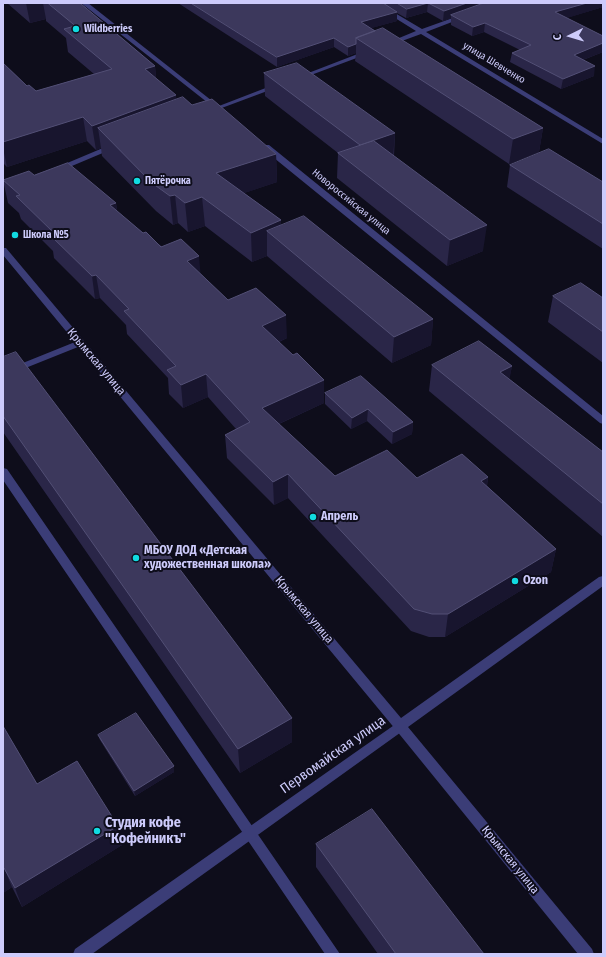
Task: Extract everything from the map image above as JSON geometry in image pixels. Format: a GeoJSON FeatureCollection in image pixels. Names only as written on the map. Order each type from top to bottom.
{"type":"FeatureCollection","features":[{"type":"Feature","properties":{"kind":"street"},"geometry":{"type":"LineString","coordinates":[[84,3],[221,110]]}},
{"type":"Feature","properties":{"kind":"street","name":"улица Шевченко"},"geometry":{"type":"LineString","coordinates":[[374,3],[603,142]]}},
{"type":"Feature","properties":{"kind":"street"},"geometry":{"type":"LineString","coordinates":[[379,48],[472,13]]}},
{"type":"Feature","properties":{"kind":"street"},"geometry":{"type":"LineString","coordinates":[[291,81],[371,51]]}},
{"type":"Feature","properties":{"kind":"street"},"geometry":{"type":"LineString","coordinates":[[203,113],[221,110],[284,83]]}},
{"type":"Feature","properties":{"kind":"street","name":"Новороссийская улица"},"geometry":{"type":"LineString","coordinates":[[261,142],[603,421]]}},
{"type":"Feature","properties":{"kind":"street"},"geometry":{"type":"LineString","coordinates":[[51,171],[124,143]]}},
{"type":"Feature","properties":{"kind":"street","name":"Крымская улица"},"geometry":{"type":"LineString","coordinates":[[3,250],[400,726],[587,954]]}},
{"type":"Feature","properties":{"kind":"street"},"geometry":{"type":"LineString","coordinates":[[3,374],[80,343]]}},
{"type":"Feature","properties":{"kind":"street"},"geometry":{"type":"LineString","coordinates":[[3,472],[333,954]]}},
{"type":"Feature","properties":{"kind":"street","name":"Первомайская улица"},"geometry":{"type":"LineString","coordinates":[[80,954],[603,580]]}},
{"type":"Feature","properties":{"kind":"building"},"geometry":{"type":"Polygon","coordinates":[[[48,3],[80,3],[155,66],[145,69],[176,95],[92,126],[83,117],[3,142],[3,63],[27,86],[29,85],[36,91],[112,69],[64,29],[75,26],[48,3]]]}},
{"type":"Feature","properties":{"kind":"building"},"geometry":{"type":"Polygon","coordinates":[[[191,3],[383,3],[397,12],[361,22],[375,31],[356,38],[356,44],[348,47],[334,38],[277,57],[191,3]]]}},
{"type":"Feature","properties":{"kind":"building"},"geometry":{"type":"Polygon","coordinates":[[[397,3],[428,3],[407,9],[397,3]]]}},
{"type":"Feature","properties":{"kind":"building"},"geometry":{"type":"Polygon","coordinates":[[[428,3],[467,3],[444,11],[428,3]]]}},
{"type":"Feature","properties":{"kind":"building"},"geometry":{"type":"Polygon","coordinates":[[[484,3],[587,3],[555,12],[603,36],[603,43],[574,55],[595,66],[563,79],[512,53],[531,45],[485,23],[473,27],[451,15],[484,3]]]}},
{"type":"Feature","properties":{"kind":"building"},"geometry":{"type":"Polygon","coordinates":[[[383,28],[543,128],[513,139],[356,38],[383,28]]]}},
{"type":"Feature","properties":{"kind":"building"},"geometry":{"type":"Polygon","coordinates":[[[297,63],[395,133],[360,145],[264,73],[297,63]]]}},
{"type":"Feature","properties":{"kind":"building"},"geometry":{"type":"Polygon","coordinates":[[[183,97],[192,105],[212,99],[276,154],[216,173],[281,220],[251,233],[202,197],[185,203],[175,195],[170,196],[152,183],[98,128],[183,97]]]}},
{"type":"Feature","properties":{"kind":"building"},"geometry":{"type":"Polygon","coordinates":[[[374,141],[487,225],[450,240],[338,153],[374,141]]]}},
{"type":"Feature","properties":{"kind":"building"},"geometry":{"type":"Polygon","coordinates":[[[549,149],[603,182],[603,224],[510,165],[549,149]]]}},
{"type":"Feature","properties":{"kind":"building"},"geometry":{"type":"Polygon","coordinates":[[[68,163],[116,203],[110,205],[143,233],[146,232],[161,247],[181,239],[199,256],[187,261],[228,300],[256,288],[286,315],[262,326],[293,355],[297,353],[324,380],[262,408],[335,476],[387,450],[417,478],[462,454],[488,477],[481,481],[556,549],[448,614],[432,614],[414,609],[288,474],[273,482],[225,435],[250,422],[206,374],[181,385],[167,370],[176,366],[124,311],[129,309],[96,275],[92,276],[50,235],[54,233],[16,196],[20,195],[3,180],[29,171],[34,175],[68,163]]]}},
{"type":"Feature","properties":{"kind":"building"},"geometry":{"type":"Polygon","coordinates":[[[304,216],[433,319],[394,337],[267,231],[304,216]]]}},
{"type":"Feature","properties":{"kind":"building"},"geometry":{"type":"Polygon","coordinates":[[[581,283],[603,298],[603,332],[553,296],[581,283]]]}},
{"type":"Feature","properties":{"kind":"building"},"geometry":{"type":"Polygon","coordinates":[[[479,341],[512,366],[500,372],[603,452],[603,504],[432,365],[479,341]]]}},
{"type":"Feature","properties":{"kind":"building"},"geometry":{"type":"Polygon","coordinates":[[[16,352],[292,718],[238,749],[3,416],[3,357],[16,352]]]}},
{"type":"Feature","properties":{"kind":"building"},"geometry":{"type":"Polygon","coordinates":[[[361,376],[413,422],[393,432],[368,409],[352,418],[325,393],[361,376]]]}},
{"type":"Feature","properties":{"kind":"building"},"geometry":{"type":"Polygon","coordinates":[[[136,713],[174,766],[134,791],[98,735],[136,713]]]}},
{"type":"Feature","properties":{"kind":"building"},"geometry":{"type":"Polygon","coordinates":[[[3,726],[37,784],[77,761],[118,826],[15,888],[4,868],[3,869],[3,726]]]}},
{"type":"Feature","properties":{"kind":"building"},"geometry":{"type":"Polygon","coordinates":[[[372,809],[484,954],[396,954],[316,844],[372,809]]]}},
{"type":"Feature","properties":{"kind":"place","name":"Wildberries"},"geometry":{"type":"Point","coordinates":[76,29]}},
{"type":"Feature","properties":{"kind":"place","name":"Пятёрочка"},"geometry":{"type":"Point","coordinates":[137,181]}},
{"type":"Feature","properties":{"kind":"place","name":"Школа №5"},"geometry":{"type":"Point","coordinates":[15,235]}},
{"type":"Feature","properties":{"kind":"place","name":"Апрель"},"geometry":{"type":"Point","coordinates":[313,517]}},
{"type":"Feature","properties":{"kind":"place","name":"МБОУ ДОД «Детская художественная школа»"},"geometry":{"type":"Point","coordinates":[136,558]}},
{"type":"Feature","properties":{"kind":"place","name":"Ozon"},"geometry":{"type":"Point","coordinates":[515,581]}},
{"type":"Feature","properties":{"kind":"place","name":"Студия кофе \"Кофейникъ\""},"geometry":{"type":"Point","coordinates":[97,831]}}]}
